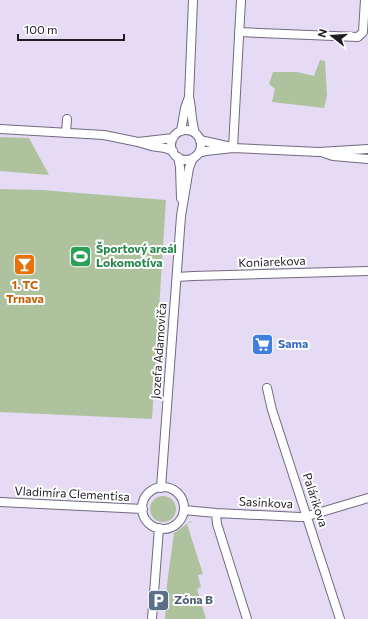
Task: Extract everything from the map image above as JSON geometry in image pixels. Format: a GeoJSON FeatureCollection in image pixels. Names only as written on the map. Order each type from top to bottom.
{"type":"FeatureCollection","features":[{"type":"Feature","properties":{"kind":"street"},"geometry":{"type":"LineString","coordinates":[[181,131],[185,108],[189,96],[193,0]]}},
{"type":"Feature","properties":{"kind":"street"},"geometry":{"type":"LineString","coordinates":[[233,148],[241,0]]}},
{"type":"Feature","properties":{"kind":"street"},"geometry":{"type":"LineString","coordinates":[[239,32],[358,37],[363,32],[365,0]]}},
{"type":"Feature","properties":{"kind":"street"},"geometry":{"type":"LineString","coordinates":[[189,96],[192,108],[192,121],[195,133],[200,140],[201,148],[196,156]]}},
{"type":"Feature","properties":{"kind":"street"},"geometry":{"type":"LineString","coordinates":[[66,133],[67,119]]}},
{"type":"Feature","properties":{"kind":"street"},"geometry":{"type":"LineString","coordinates":[[0,129],[104,135],[165,148],[185,160],[206,151],[233,148],[320,152],[367,148]]}},
{"type":"Feature","properties":{"kind":"street"},"geometry":{"type":"LineString","coordinates":[[175,154],[171,143],[173,138],[181,131],[187,130],[195,133]]}},
{"type":"Feature","properties":{"kind":"street"},"geometry":{"type":"LineString","coordinates":[[138,142],[173,138]]}},
{"type":"Feature","properties":{"kind":"street"},"geometry":{"type":"LineString","coordinates":[[200,140],[233,148]]}},
{"type":"Feature","properties":{"kind":"street"},"geometry":{"type":"LineString","coordinates":[[320,152],[333,156],[368,159]]}},
{"type":"Feature","properties":{"kind":"street","name":"Jozefa Adamoviča"},"geometry":{"type":"LineString","coordinates":[[161,488],[181,216],[180,168],[175,154]]}},
{"type":"Feature","properties":{"kind":"street","name":"Jozefa Adamoviča"},"geometry":{"type":"LineString","coordinates":[[181,216],[189,168],[196,156]]}},
{"type":"Feature","properties":{"kind":"street","name":"Koniarekova"},"geometry":{"type":"LineString","coordinates":[[177,277],[368,271]]}},
{"type":"Feature","properties":{"kind":"street","name":"Palárikova"},"geometry":{"type":"LineString","coordinates":[[267,388],[340,619]]}},
{"type":"Feature","properties":{"kind":"street"},"geometry":{"type":"LineString","coordinates":[[161,488],[172,490],[179,495],[183,503],[184,510],[183,515],[177,524],[166,529],[153,526],[143,515],[145,499],[149,494],[161,488]]}},
{"type":"Feature","properties":{"kind":"street","name":"Sasinkova"},"geometry":{"type":"LineString","coordinates":[[184,510],[216,514],[294,517],[308,516],[368,498]]}},
{"type":"Feature","properties":{"kind":"street","name":"Vladimíra Clementisa"},"geometry":{"type":"LineString","coordinates":[[0,502],[143,510]]}},
{"type":"Feature","properties":{"kind":"street"},"geometry":{"type":"LineString","coordinates":[[216,514],[217,524],[247,619]]}},
{"type":"Feature","properties":{"kind":"street"},"geometry":{"type":"LineString","coordinates":[[152,619],[159,528]]}},
{"type":"Feature","properties":{"kind":"green space"},"geometry":{"type":"Polygon","coordinates":[[[320,60],[325,61],[327,96],[324,108],[272,102],[275,89],[269,84],[273,72],[297,72],[314,76],[320,60]]]}},
{"type":"Feature","properties":{"kind":"green space"},"geometry":{"type":"Polygon","coordinates":[[[0,137],[29,138],[49,175],[0,171],[0,137]]]}},
{"type":"Feature","properties":{"kind":"green space","name":"Športový areál Lokomotíva"},"geometry":{"type":"Polygon","coordinates":[[[0,189],[42,190],[166,200],[152,419],[0,412],[0,189]]]}},
{"type":"Feature","properties":{"kind":"green space"},"geometry":{"type":"Polygon","coordinates":[[[163,496],[173,499],[176,509],[173,519],[163,522],[153,519],[150,509],[153,499],[163,496]]]}},
{"type":"Feature","properties":{"kind":"green space"},"geometry":{"type":"Polygon","coordinates":[[[191,521],[192,522],[187,524],[203,574],[198,575],[201,587],[197,589],[206,619],[165,619],[167,584],[174,533],[191,521]]]}},
{"type":"Feature","properties":{"kind":"place","name":"Športový areál Lokomotíva"},"geometry":{"type":"Point","coordinates":[81,256]}},
{"type":"Feature","properties":{"kind":"place","name":"1. TC Trnava"},"geometry":{"type":"Point","coordinates":[25,264]}},
{"type":"Feature","properties":{"kind":"place","name":"Sama"},"geometry":{"type":"Point","coordinates":[262,344]}},
{"type":"Feature","properties":{"kind":"place","name":"Zóna B"},"geometry":{"type":"Point","coordinates":[158,600]}}]}
